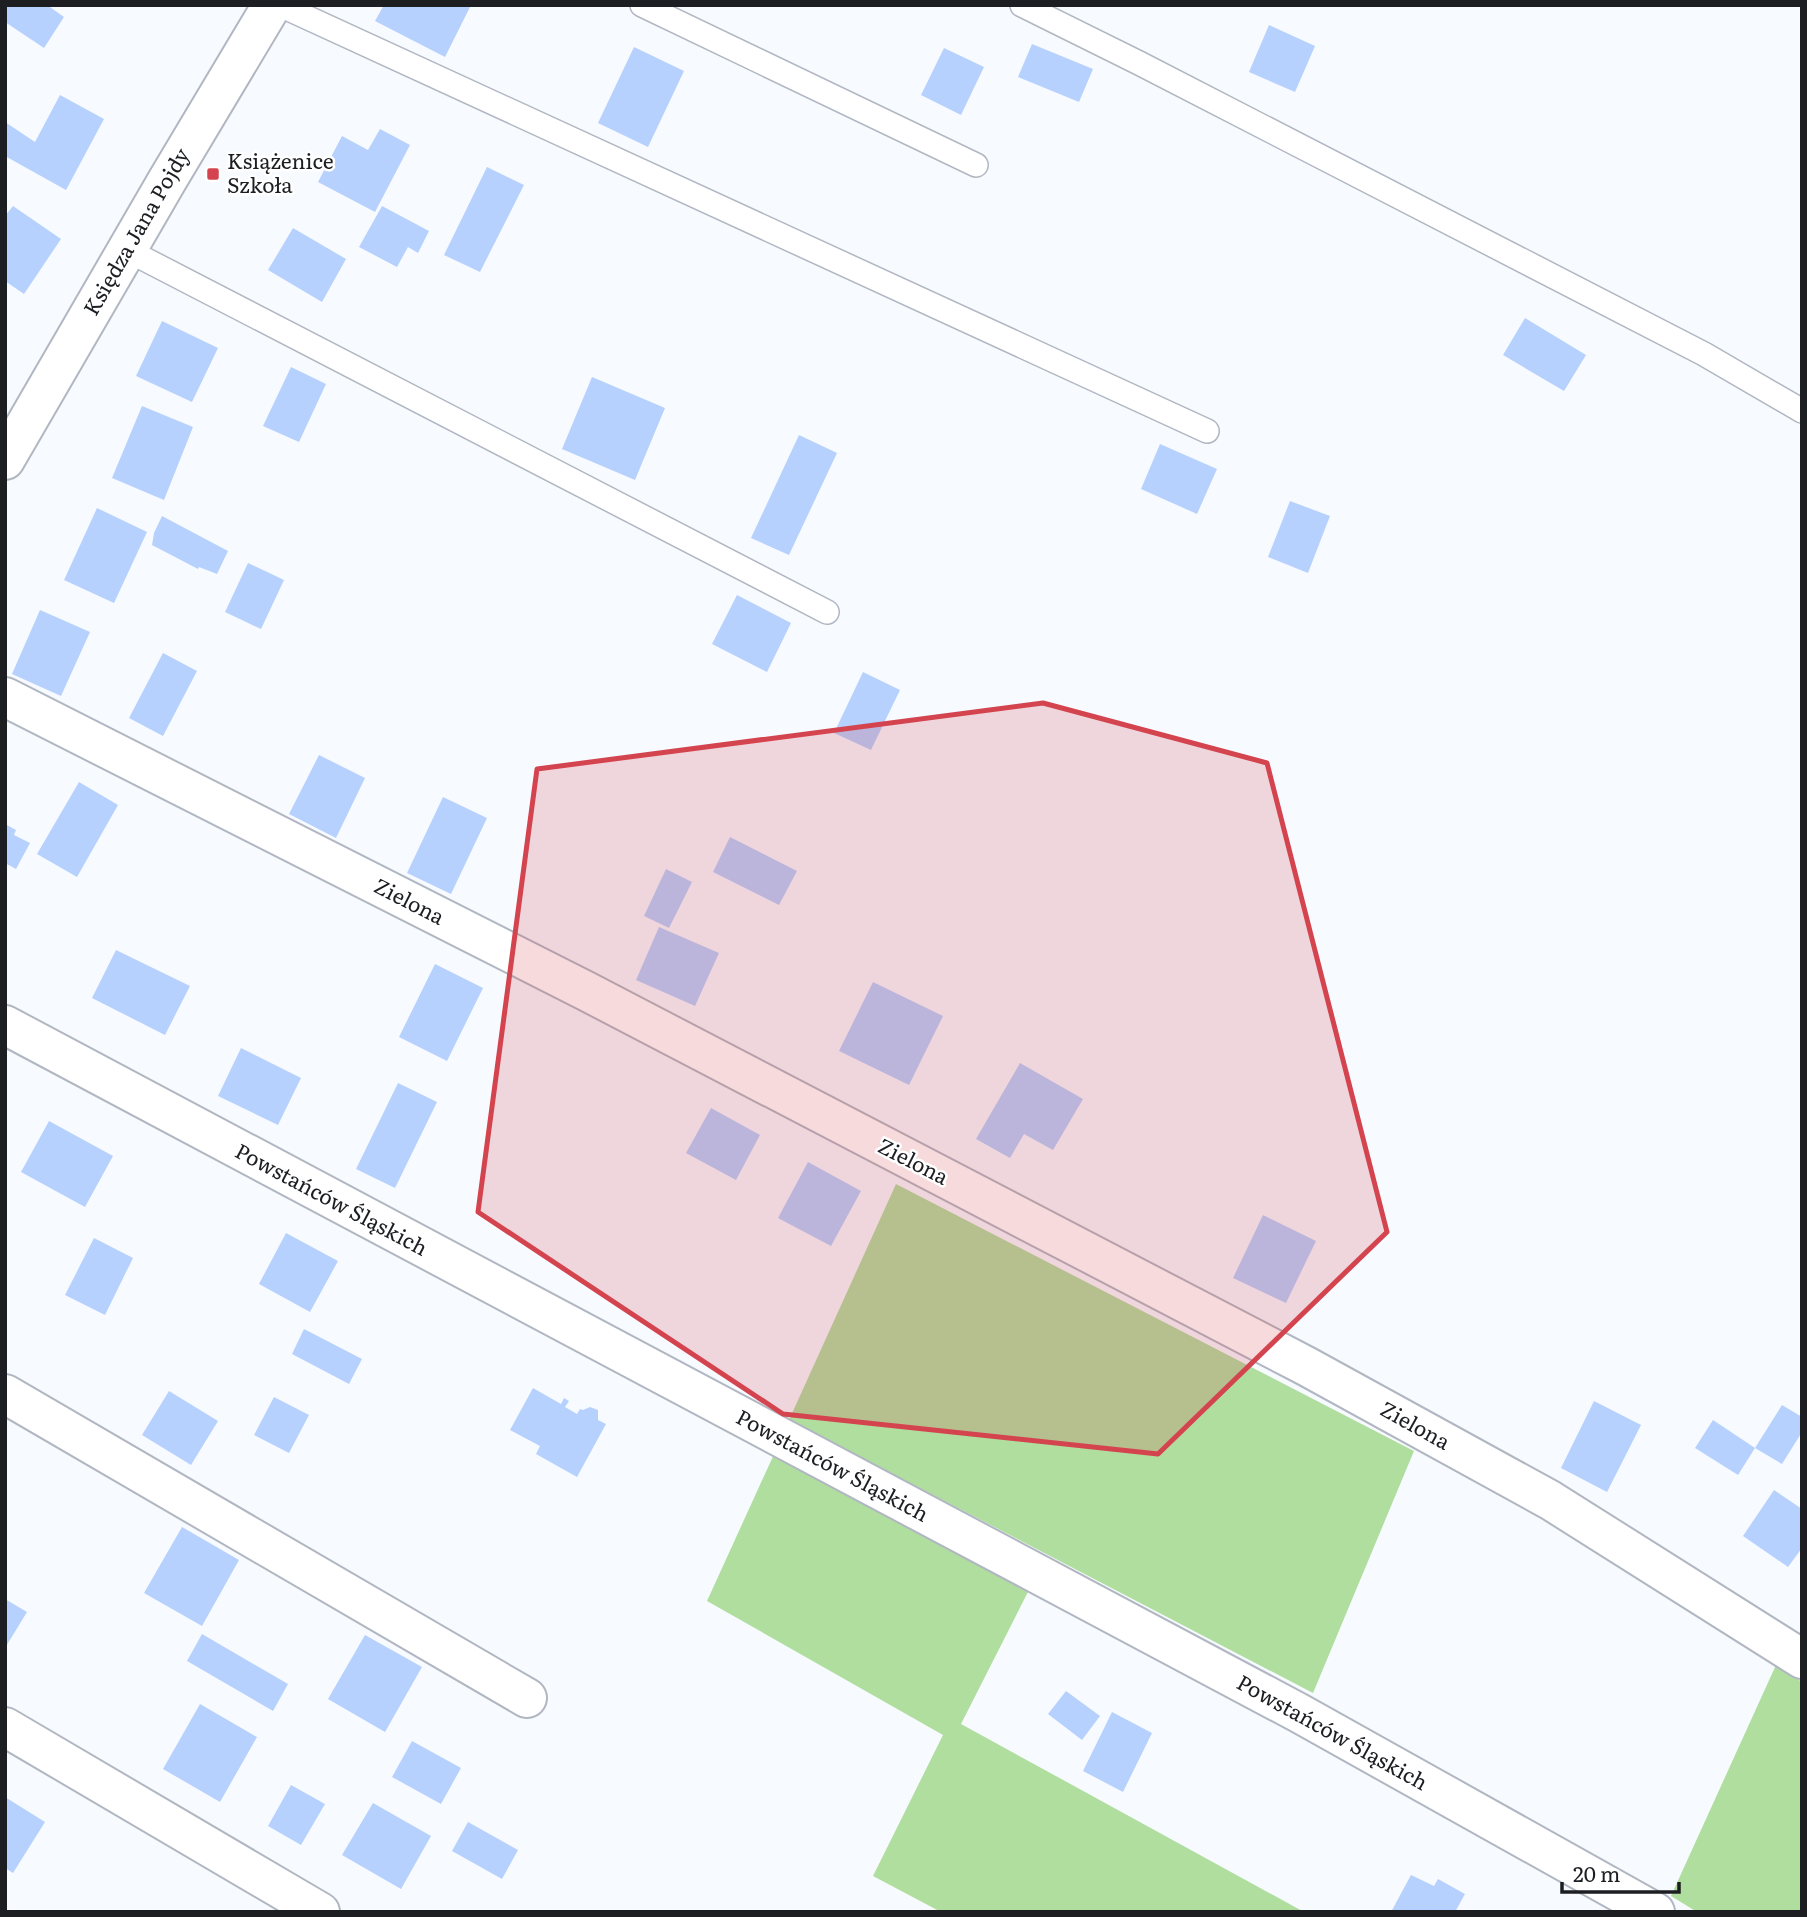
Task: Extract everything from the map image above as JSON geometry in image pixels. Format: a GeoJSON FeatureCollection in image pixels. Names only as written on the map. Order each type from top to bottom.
{"type":"FeatureCollection","features":[{"type":"Feature","properties":{"kind":"street","name":"Księdza Jana Pojdy"},"geometry":{"type":"LineString","coordinates":[[5,460],[272,5]]}},
{"type":"Feature","properties":{"kind":"street","name":"Zielona"},"geometry":{"type":"LineString","coordinates":[[5,697],[586,991],[1306,1366],[1550,1500],[1802,1659]]}},
{"type":"Feature","properties":{"kind":"street","name":"Powstańców Śląskich"},"geometry":{"type":"LineString","coordinates":[[5,1026],[1299,1713],[1656,1912]]}},
{"type":"Feature","properties":{"kind":"street"},"geometry":{"type":"LineString","coordinates":[[5,1394],[527,1698]]}},
{"type":"Feature","properties":{"kind":"street"},"geometry":{"type":"LineString","coordinates":[[5,1727],[320,1912]]}},
{"type":"Feature","properties":{"kind":"lane"},"geometry":{"type":"LineString","coordinates":[[279,5],[1207,431]]}},
{"type":"Feature","properties":{"kind":"lane"},"geometry":{"type":"LineString","coordinates":[[642,5],[976,164]]}},
{"type":"Feature","properties":{"kind":"lane"},"geometry":{"type":"LineString","coordinates":[[1022,5],[1139,62],[1704,354],[1802,411]]}},
{"type":"Feature","properties":{"kind":"lane"},"geometry":{"type":"LineString","coordinates":[[127,250],[827,612]]}},
{"type":"Feature","properties":{"kind":"highlighted area"},"geometry":{"type":"Polygon","coordinates":[[[1043,703],[1267,763],[1387,1232],[1158,1454],[783,1414],[478,1212],[537,769],[1043,703]]]}},
{"type":"Feature","properties":{"kind":"green space"},"geometry":{"type":"Polygon","coordinates":[[[896,1184],[1414,1451],[1313,1693],[789,1420],[896,1184]]]}},
{"type":"Feature","properties":{"kind":"green space"},"geometry":{"type":"Polygon","coordinates":[[[775,1452],[1031,1586],[961,1724],[1304,1912],[941,1912],[873,1876],[943,1735],[707,1601],[775,1452]]]}},
{"type":"Feature","properties":{"kind":"green space"},"geometry":{"type":"Polygon","coordinates":[[[1776,1665],[1802,1682],[1802,1912],[1697,1912],[1671,1896],[1776,1665]]]}},
{"type":"Feature","properties":{"kind":"building"},"geometry":{"type":"Polygon","coordinates":[[[5,5],[47,5],[64,17],[44,48],[5,22],[5,5]]]}},
{"type":"Feature","properties":{"kind":"building"},"geometry":{"type":"Polygon","coordinates":[[[384,5],[471,5],[445,57],[375,21],[384,5]]]}},
{"type":"Feature","properties":{"kind":"building"},"geometry":{"type":"Polygon","coordinates":[[[1269,25],[1315,46],[1295,92],[1249,72],[1269,25]]]}},
{"type":"Feature","properties":{"kind":"building"},"geometry":{"type":"Polygon","coordinates":[[[1032,44],[1093,69],[1079,102],[1018,77],[1032,44]]]}},
{"type":"Feature","properties":{"kind":"building"},"geometry":{"type":"Polygon","coordinates":[[[634,47],[684,71],[648,147],[598,123],[634,47]]]}},
{"type":"Feature","properties":{"kind":"building"},"geometry":{"type":"Polygon","coordinates":[[[944,48],[984,67],[961,115],[921,95],[944,48]]]}},
{"type":"Feature","properties":{"kind":"building"},"geometry":{"type":"Polygon","coordinates":[[[60,95],[104,119],[66,190],[5,156],[5,122],[35,142],[60,95]]]}},
{"type":"Feature","properties":{"kind":"building"},"geometry":{"type":"Polygon","coordinates":[[[380,129],[410,145],[375,212],[318,182],[342,136],[368,150],[380,129]]]}},
{"type":"Feature","properties":{"kind":"building"},"geometry":{"type":"Polygon","coordinates":[[[487,167],[524,185],[480,272],[444,255],[487,167]]]}},
{"type":"Feature","properties":{"kind":"building"},"geometry":{"type":"Polygon","coordinates":[[[13,206],[61,239],[24,294],[5,281],[5,216],[13,206]]]}},
{"type":"Feature","properties":{"kind":"building"},"geometry":{"type":"Polygon","coordinates":[[[382,206],[429,231],[418,253],[408,247],[397,267],[359,247],[382,206]]]}},
{"type":"Feature","properties":{"kind":"building"},"geometry":{"type":"Polygon","coordinates":[[[293,228],[346,259],[322,302],[268,270],[293,228]]]}},
{"type":"Feature","properties":{"kind":"building"},"geometry":{"type":"Polygon","coordinates":[[[1525,318],[1586,355],[1564,391],[1503,355],[1525,318]]]}},
{"type":"Feature","properties":{"kind":"building"},"geometry":{"type":"Polygon","coordinates":[[[162,321],[218,348],[192,402],[136,376],[162,321]]]}},
{"type":"Feature","properties":{"kind":"building"},"geometry":{"type":"Polygon","coordinates":[[[291,367],[326,384],[299,442],[263,426],[291,367]]]}},
{"type":"Feature","properties":{"kind":"building"},"geometry":{"type":"Polygon","coordinates":[[[592,377],[665,408],[635,480],[562,449],[592,377]]]}},
{"type":"Feature","properties":{"kind":"building"},"geometry":{"type":"Polygon","coordinates":[[[142,406],[193,427],[164,500],[112,478],[142,406]]]}},
{"type":"Feature","properties":{"kind":"building"},"geometry":{"type":"Polygon","coordinates":[[[799,435],[837,453],[789,555],[751,538],[799,435]]]}},
{"type":"Feature","properties":{"kind":"building"},"geometry":{"type":"Polygon","coordinates":[[[1160,444],[1217,469],[1197,514],[1141,489],[1160,444]]]}},
{"type":"Feature","properties":{"kind":"building"},"geometry":{"type":"Polygon","coordinates":[[[1290,501],[1330,516],[1308,573],[1268,557],[1290,501]]]}},
{"type":"Feature","properties":{"kind":"building"},"geometry":{"type":"Polygon","coordinates":[[[97,508],[147,532],[114,603],[64,580],[97,508]]]}},
{"type":"Feature","properties":{"kind":"building"},"geometry":{"type":"Polygon","coordinates":[[[162,516],[228,551],[217,574],[199,567],[198,569],[152,545],[162,516]]]}},
{"type":"Feature","properties":{"kind":"building"},"geometry":{"type":"Polygon","coordinates":[[[248,563],[284,580],[261,629],[225,612],[248,563]]]}},
{"type":"Feature","properties":{"kind":"building"},"geometry":{"type":"Polygon","coordinates":[[[737,595],[791,623],[767,672],[712,644],[737,595]]]}},
{"type":"Feature","properties":{"kind":"building"},"geometry":{"type":"Polygon","coordinates":[[[40,610],[90,632],[61,696],[12,674],[40,610]]]}},
{"type":"Feature","properties":{"kind":"building"},"geometry":{"type":"Polygon","coordinates":[[[163,653],[197,671],[163,736],[129,718],[163,653]]]}},
{"type":"Feature","properties":{"kind":"building"},"geometry":{"type":"Polygon","coordinates":[[[863,672],[900,690],[871,750],[834,733],[863,672]]]}},
{"type":"Feature","properties":{"kind":"building"},"geometry":{"type":"Polygon","coordinates":[[[319,755],[365,778],[336,838],[289,814],[319,755]]]}},
{"type":"Feature","properties":{"kind":"building"},"geometry":{"type":"Polygon","coordinates":[[[79,782],[118,805],[77,877],[37,854],[79,782]]]}},
{"type":"Feature","properties":{"kind":"building"},"geometry":{"type":"Polygon","coordinates":[[[443,797],[487,818],[451,894],[407,873],[443,797]]]}},
{"type":"Feature","properties":{"kind":"building"},"geometry":{"type":"Polygon","coordinates":[[[5,824],[16,830],[14,835],[30,843],[16,869],[5,863],[5,824]]]}},
{"type":"Feature","properties":{"kind":"building"},"geometry":{"type":"Polygon","coordinates":[[[730,837],[797,871],[779,905],[713,872],[730,837]]]}},
{"type":"Feature","properties":{"kind":"building"},"geometry":{"type":"Polygon","coordinates":[[[666,869],[692,882],[669,928],[644,916],[666,869]]]}},
{"type":"Feature","properties":{"kind":"building"},"geometry":{"type":"Polygon","coordinates":[[[659,927],[719,953],[695,1006],[636,980],[659,927]]]}},
{"type":"Feature","properties":{"kind":"building"},"geometry":{"type":"Polygon","coordinates":[[[116,950],[190,986],[165,1035],[92,998],[116,950]]]}},
{"type":"Feature","properties":{"kind":"building"},"geometry":{"type":"Polygon","coordinates":[[[435,964],[483,988],[447,1061],[399,1037],[435,964]]]}},
{"type":"Feature","properties":{"kind":"building"},"geometry":{"type":"Polygon","coordinates":[[[873,982],[943,1016],[909,1085],[839,1051],[873,982]]]}},
{"type":"Feature","properties":{"kind":"building"},"geometry":{"type":"Polygon","coordinates":[[[241,1048],[301,1078],[278,1125],[218,1096],[241,1048]]]}},
{"type":"Feature","properties":{"kind":"building"},"geometry":{"type":"Polygon","coordinates":[[[1020,1063],[1083,1099],[1053,1150],[1024,1134],[1010,1158],[976,1139],[1020,1063]]]}},
{"type":"Feature","properties":{"kind":"building"},"geometry":{"type":"Polygon","coordinates":[[[398,1083],[437,1102],[395,1188],[356,1169],[398,1083]]]}},
{"type":"Feature","properties":{"kind":"building"},"geometry":{"type":"Polygon","coordinates":[[[711,1108],[760,1135],[736,1180],[686,1153],[711,1108]]]}},
{"type":"Feature","properties":{"kind":"building"},"geometry":{"type":"Polygon","coordinates":[[[49,1121],[113,1156],[85,1207],[21,1172],[49,1121]]]}},
{"type":"Feature","properties":{"kind":"building"},"geometry":{"type":"Polygon","coordinates":[[[808,1162],[861,1191],[831,1246],[778,1218],[808,1162]]]}},
{"type":"Feature","properties":{"kind":"building"},"geometry":{"type":"Polygon","coordinates":[[[1263,1215],[1316,1241],[1286,1303],[1233,1278],[1263,1215]]]}},
{"type":"Feature","properties":{"kind":"building"},"geometry":{"type":"Polygon","coordinates":[[[286,1233],[338,1261],[310,1312],[259,1284],[286,1233]]]}},
{"type":"Feature","properties":{"kind":"building"},"geometry":{"type":"Polygon","coordinates":[[[94,1238],[133,1258],[105,1315],[65,1295],[94,1238]]]}},
{"type":"Feature","properties":{"kind":"building"},"geometry":{"type":"Polygon","coordinates":[[[304,1329],[362,1359],[349,1384],[292,1354],[304,1329]]]}},
{"type":"Feature","properties":{"kind":"building"},"geometry":{"type":"Polygon","coordinates":[[[533,1388],[561,1404],[564,1398],[569,1401],[565,1407],[577,1414],[580,1409],[590,1407],[598,1410],[598,1420],[606,1424],[577,1477],[536,1454],[540,1446],[510,1430],[533,1388]]]}},
{"type":"Feature","properties":{"kind":"building"},"geometry":{"type":"Polygon","coordinates":[[[169,1391],[218,1421],[191,1465],[142,1435],[169,1391]]]}},
{"type":"Feature","properties":{"kind":"building"},"geometry":{"type":"Polygon","coordinates":[[[274,1397],[309,1415],[289,1453],[254,1435],[274,1397]]]}},
{"type":"Feature","properties":{"kind":"building"},"geometry":{"type":"Polygon","coordinates":[[[1594,1401],[1641,1425],[1607,1492],[1561,1468],[1594,1401]]]}},
{"type":"Feature","properties":{"kind":"building"},"geometry":{"type":"Polygon","coordinates":[[[1782,1405],[1802,1417],[1802,1432],[1782,1464],[1755,1448],[1782,1405]]]}},
{"type":"Feature","properties":{"kind":"building"},"geometry":{"type":"Polygon","coordinates":[[[1713,1420],[1755,1448],[1738,1475],[1695,1448],[1713,1420]]]}},
{"type":"Feature","properties":{"kind":"building"},"geometry":{"type":"Polygon","coordinates":[[[1774,1490],[1802,1509],[1802,1548],[1788,1567],[1743,1536],[1774,1490]]]}},
{"type":"Feature","properties":{"kind":"building"},"geometry":{"type":"Polygon","coordinates":[[[182,1527],[239,1560],[202,1626],[144,1593],[182,1527]]]}},
{"type":"Feature","properties":{"kind":"building"},"geometry":{"type":"Polygon","coordinates":[[[5,1599],[27,1612],[5,1648],[5,1599]]]}},
{"type":"Feature","properties":{"kind":"building"},"geometry":{"type":"Polygon","coordinates":[[[202,1634],[288,1684],[273,1711],[187,1661],[202,1634]]]}},
{"type":"Feature","properties":{"kind":"building"},"geometry":{"type":"Polygon","coordinates":[[[365,1635],[422,1667],[385,1732],[328,1699],[365,1635]]]}},
{"type":"Feature","properties":{"kind":"building"},"geometry":{"type":"Polygon","coordinates":[[[1066,1691],[1100,1716],[1082,1740],[1048,1714],[1066,1691]]]}},
{"type":"Feature","properties":{"kind":"building"},"geometry":{"type":"Polygon","coordinates":[[[200,1704],[257,1737],[220,1802],[163,1769],[200,1704]]]}},
{"type":"Feature","properties":{"kind":"building"},"geometry":{"type":"Polygon","coordinates":[[[1112,1712],[1152,1733],[1123,1792],[1083,1771],[1112,1712]]]}},
{"type":"Feature","properties":{"kind":"building"},"geometry":{"type":"Polygon","coordinates":[[[412,1741],[461,1768],[441,1804],[392,1777],[412,1741]]]}},
{"type":"Feature","properties":{"kind":"building"},"geometry":{"type":"Polygon","coordinates":[[[291,1785],[325,1804],[301,1845],[268,1826],[291,1785]]]}},
{"type":"Feature","properties":{"kind":"building"},"geometry":{"type":"Polygon","coordinates":[[[5,1797],[45,1822],[13,1873],[5,1868],[5,1797]]]}},
{"type":"Feature","properties":{"kind":"building"},"geometry":{"type":"Polygon","coordinates":[[[373,1803],[431,1836],[401,1889],[342,1855],[373,1803]]]}},
{"type":"Feature","properties":{"kind":"building"},"geometry":{"type":"Polygon","coordinates":[[[468,1822],[518,1850],[502,1879],[452,1851],[468,1822]]]}},
{"type":"Feature","properties":{"kind":"building"},"geometry":{"type":"Polygon","coordinates":[[[1411,1875],[1434,1886],[1438,1879],[1465,1894],[1455,1912],[1391,1912],[1411,1875]]]}},
{"type":"Feature","properties":{"kind":"place","name":"Książenice Szkoła"},"geometry":{"type":"Point","coordinates":[213,174]}}]}
